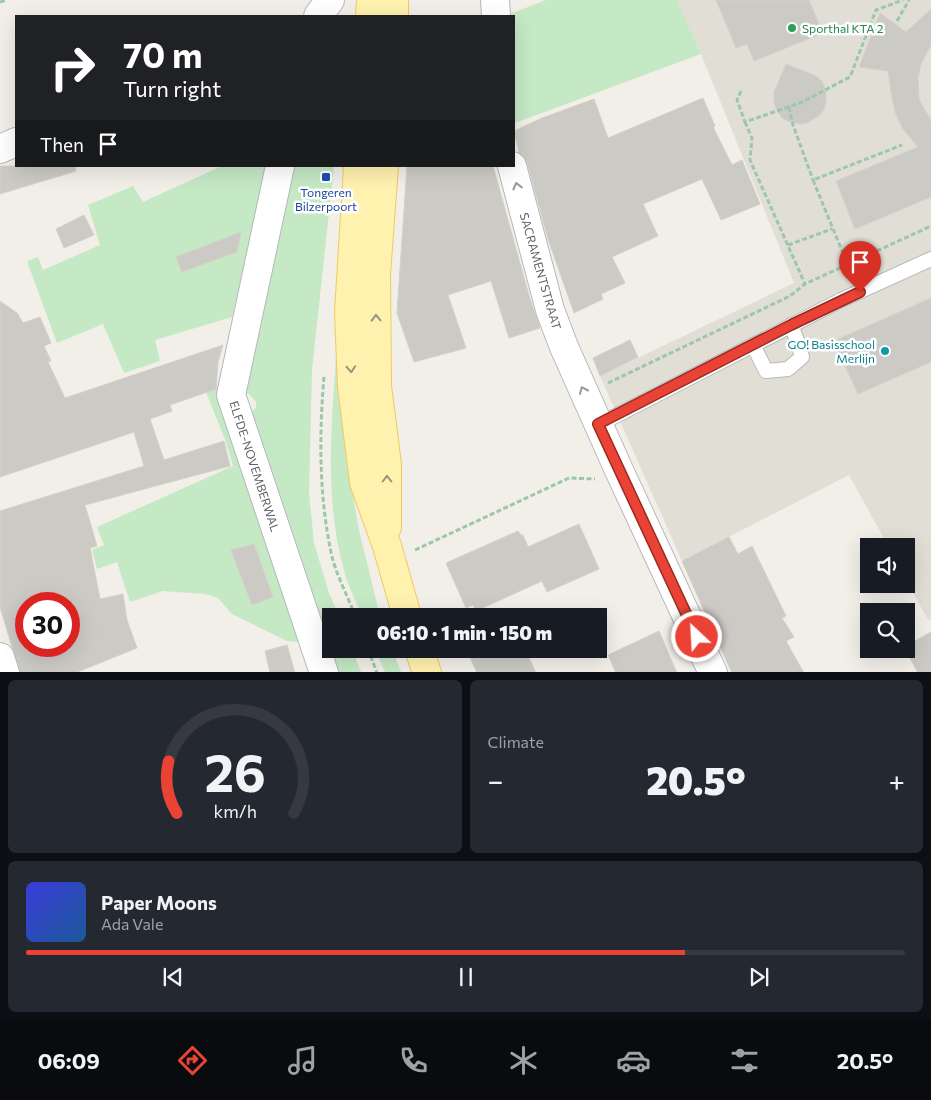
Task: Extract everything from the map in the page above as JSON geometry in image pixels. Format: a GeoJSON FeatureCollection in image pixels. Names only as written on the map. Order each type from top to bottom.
{"type":"FeatureCollection","features":[{"type":"Feature","properties":{"kind":"main road"},"geometry":{"type":"LineString","coordinates":[[370,15],[371,0]]}},
{"type":"Feature","properties":{"kind":"main road"},"geometry":{"type":"LineString","coordinates":[[394,0],[394,15]]}},
{"type":"Feature","properties":{"kind":"main road"},"geometry":{"type":"LineString","coordinates":[[358,167],[349,313],[352,386],[364,482],[389,553],[405,608]]}},
{"type":"Feature","properties":{"kind":"main road"},"geometry":{"type":"LineString","coordinates":[[384,167],[376,274],[377,386],[386,465],[389,553]]}},
{"type":"Feature","properties":{"kind":"main road"},"geometry":{"type":"LineString","coordinates":[[422,658],[427,672]]}},
{"type":"Feature","properties":{"kind":"street"},"geometry":{"type":"LineString","coordinates":[[319,15],[330,0]]}},
{"type":"Feature","properties":{"kind":"street"},"geometry":{"type":"LineString","coordinates":[[336,0],[344,15]]}},
{"type":"Feature","properties":{"kind":"street"},"geometry":{"type":"LineString","coordinates":[[495,0],[496,15]]}},
{"type":"Feature","properties":{"kind":"street"},"geometry":{"type":"LineString","coordinates":[[0,149],[15,142]]}},
{"type":"Feature","properties":{"kind":"street","name":"ELFDE-NOVEMBERWAL"},"geometry":{"type":"LineString","coordinates":[[280,167],[231,395],[324,672]]}},
{"type":"Feature","properties":{"kind":"street","name":"SACRAMENTSTRAAT"},"geometry":{"type":"LineString","coordinates":[[512,167],[550,310],[564,347],[713,672]]}},
{"type":"Feature","properties":{"kind":"street"},"geometry":{"type":"LineString","coordinates":[[0,657],[5,672]]}},
{"type":"Feature","properties":{"kind":"lane"},"geometry":{"type":"LineString","coordinates":[[598,424],[791,325],[931,259]]}},
{"type":"Feature","properties":{"kind":"lane"},"geometry":{"type":"LineString","coordinates":[[752,345],[766,371],[788,369],[802,357],[791,325]]}},
{"type":"Feature","properties":{"kind":"path"},"geometry":{"type":"LineString","coordinates":[[0,2],[7,0]]}},
{"type":"Feature","properties":{"kind":"path"},"geometry":{"type":"LineString","coordinates":[[745,122],[800,103],[850,77],[876,10],[903,0]]}},
{"type":"Feature","properties":{"kind":"path"},"geometry":{"type":"LineString","coordinates":[[897,20],[909,0]]}},
{"type":"Feature","properties":{"kind":"path"},"geometry":{"type":"LineString","coordinates":[[741,91],[737,100],[752,138],[750,160],[805,284]]}},
{"type":"Feature","properties":{"kind":"path"},"geometry":{"type":"LineString","coordinates":[[789,107],[793,125],[813,180],[847,265],[860,292]]}},
{"type":"Feature","properties":{"kind":"path"},"geometry":{"type":"LineString","coordinates":[[813,180],[902,145]]}},
{"type":"Feature","properties":{"kind":"path"},"geometry":{"type":"LineString","coordinates":[[585,394],[790,296],[805,284],[931,226]]}},
{"type":"Feature","properties":{"kind":"path"},"geometry":{"type":"LineString","coordinates":[[788,245],[832,229]]}},
{"type":"Feature","properties":{"kind":"path"},"geometry":{"type":"LineString","coordinates":[[389,553],[569,478],[623,479]]}},
{"type":"Feature","properties":{"kind":"path"},"geometry":{"type":"LineString","coordinates":[[372,658],[377,672]]}},
{"type":"Feature","properties":{"kind":"shaded area"},"geometry":{"type":"Polygon","coordinates":[[[677,0],[931,0],[931,619],[928,620],[913,593],[915,593],[915,538],[884,538],[849,475],[682,561],[600,376],[794,283],[701,54],[677,0]]]}},
{"type":"Feature","properties":{"kind":"green space"},"geometry":{"type":"Polygon","coordinates":[[[546,0],[677,0],[701,54],[515,123],[515,15],[508,15],[546,0]]]}},
{"type":"Feature","properties":{"kind":"green space"},"geometry":{"type":"Polygon","coordinates":[[[220,167],[267,167],[232,317],[155,340],[160,361],[124,373],[103,324],[57,343],[27,261],[38,257],[43,270],[100,245],[88,205],[133,186],[143,202],[220,167]]]}},
{"type":"Feature","properties":{"kind":"green space"},"geometry":{"type":"Polygon","coordinates":[[[295,167],[334,167],[312,370],[309,493],[314,543],[336,608],[322,608],[322,639],[247,415],[256,408],[256,402],[249,394],[243,393],[295,167]]]}},
{"type":"Feature","properties":{"kind":"green space"},"geometry":{"type":"Polygon","coordinates":[[[337,343],[346,448],[358,526],[378,608],[359,608],[347,579],[338,546],[331,488],[333,401],[337,343]]]}},
{"type":"Feature","properties":{"kind":"green space"},"geometry":{"type":"Polygon","coordinates":[[[222,377],[307,639],[297,642],[287,641],[232,614],[218,598],[205,594],[163,591],[130,602],[117,562],[97,569],[92,550],[104,545],[97,527],[233,466],[226,442],[206,392],[216,389],[222,377]]]}},
{"type":"Feature","properties":{"kind":"green space"},"geometry":{"type":"Polygon","coordinates":[[[328,658],[356,658],[361,672],[333,672],[328,658]]]}},
{"type":"Feature","properties":{"kind":"green space"},"geometry":{"type":"Polygon","coordinates":[[[379,658],[396,658],[401,672],[385,672],[379,658]]]}},
{"type":"Feature","properties":{"kind":"building","name":"Sporthal KTA 2"},"geometry":{"type":"Polygon","coordinates":[[[716,0],[809,0],[823,33],[754,61],[747,44],[736,48],[716,0]]]}},
{"type":"Feature","properties":{"kind":"building"},"geometry":{"type":"Polygon","coordinates":[[[931,9],[931,45],[921,64],[918,78],[919,99],[931,121],[931,197],[855,229],[836,181],[918,147],[903,129],[896,115],[888,71],[859,67],[880,13],[906,32],[931,9]]]}},
{"type":"Feature","properties":{"kind":"building"},"geometry":{"type":"Polygon","coordinates":[[[786,64],[814,75],[822,81],[826,91],[824,109],[820,115],[807,123],[790,122],[782,118],[777,111],[774,102],[774,92],[786,64]]]}},
{"type":"Feature","properties":{"kind":"building"},"geometry":{"type":"Polygon","coordinates":[[[703,98],[715,126],[713,127],[732,165],[742,160],[760,204],[721,220],[702,179],[643,204],[658,236],[612,257],[625,283],[601,294],[603,299],[574,313],[548,239],[527,162],[523,155],[519,153],[515,131],[542,118],[594,99],[608,138],[703,98]]]}},
{"type":"Feature","properties":{"kind":"building"},"geometry":{"type":"Polygon","coordinates":[[[0,166],[75,167],[76,171],[0,194],[0,166]]]}},
{"type":"Feature","properties":{"kind":"building"},"geometry":{"type":"Polygon","coordinates":[[[407,167],[493,167],[530,299],[540,328],[509,338],[491,281],[448,295],[466,348],[414,362],[397,313],[407,167]]]}},
{"type":"Feature","properties":{"kind":"building"},"geometry":{"type":"Polygon","coordinates":[[[84,215],[94,235],[64,248],[56,229],[84,215]]]}},
{"type":"Feature","properties":{"kind":"building"},"geometry":{"type":"Polygon","coordinates":[[[241,232],[237,252],[182,272],[176,257],[241,232]]]}},
{"type":"Feature","properties":{"kind":"building","name":"GO! Basisschool Merlijn"},"geometry":{"type":"Polygon","coordinates":[[[931,298],[931,362],[858,394],[834,341],[931,298]]]}},
{"type":"Feature","properties":{"kind":"building"},"geometry":{"type":"Polygon","coordinates":[[[0,301],[17,313],[23,323],[40,317],[51,343],[44,346],[51,361],[48,362],[65,398],[223,345],[218,362],[216,389],[170,405],[172,411],[150,419],[164,460],[224,441],[230,466],[85,505],[97,546],[90,548],[100,599],[123,594],[127,620],[137,648],[77,672],[20,672],[15,657],[80,657],[80,592],[15,592],[15,656],[0,607],[0,511],[144,466],[134,432],[0,477],[0,301]]]}},
{"type":"Feature","properties":{"kind":"building"},"geometry":{"type":"Polygon","coordinates":[[[630,340],[638,357],[600,376],[593,358],[630,340]]]}},
{"type":"Feature","properties":{"kind":"building"},"geometry":{"type":"Polygon","coordinates":[[[579,524],[599,569],[547,592],[542,581],[483,608],[474,608],[473,605],[466,608],[446,563],[518,531],[523,535],[528,547],[579,524]]]}},
{"type":"Feature","properties":{"kind":"building"},"geometry":{"type":"Polygon","coordinates":[[[729,537],[738,554],[752,546],[786,616],[782,618],[794,637],[786,641],[803,672],[732,672],[682,561],[729,537]]]}},
{"type":"Feature","properties":{"kind":"building"},"geometry":{"type":"Polygon","coordinates":[[[254,544],[273,597],[252,605],[231,550],[254,544]]]}},
{"type":"Feature","properties":{"kind":"building"},"geometry":{"type":"Polygon","coordinates":[[[659,631],[677,672],[616,672],[608,655],[659,631]]]}},
{"type":"Feature","properties":{"kind":"building"},"geometry":{"type":"Polygon","coordinates":[[[931,632],[931,672],[917,672],[910,658],[915,658],[915,641],[931,632]]]}},
{"type":"Feature","properties":{"kind":"building"},"geometry":{"type":"Polygon","coordinates":[[[287,645],[295,672],[270,672],[265,651],[287,645]]]}},
{"type":"Feature","properties":{"kind":"building"},"geometry":{"type":"Polygon","coordinates":[[[470,658],[529,658],[536,672],[477,672],[470,658]]]}},
{"type":"Feature","properties":{"kind":"place","name":"Sporthal KTA 2"},"geometry":{"type":"Point","coordinates":[792,28]}},
{"type":"Feature","properties":{"kind":"place","name":"Tongeren Bilzerpoort"},"geometry":{"type":"Point","coordinates":[326,177]}},
{"type":"Feature","properties":{"kind":"place","name":"GO! Basisschool Merlijn"},"geometry":{"type":"Point","coordinates":[885,351]}},
{"type":"Feature","properties":{"kind":"route"},"geometry":{"type":"LineString","coordinates":[[697,637],[598,424],[791,325],[860,292]]}}]}
